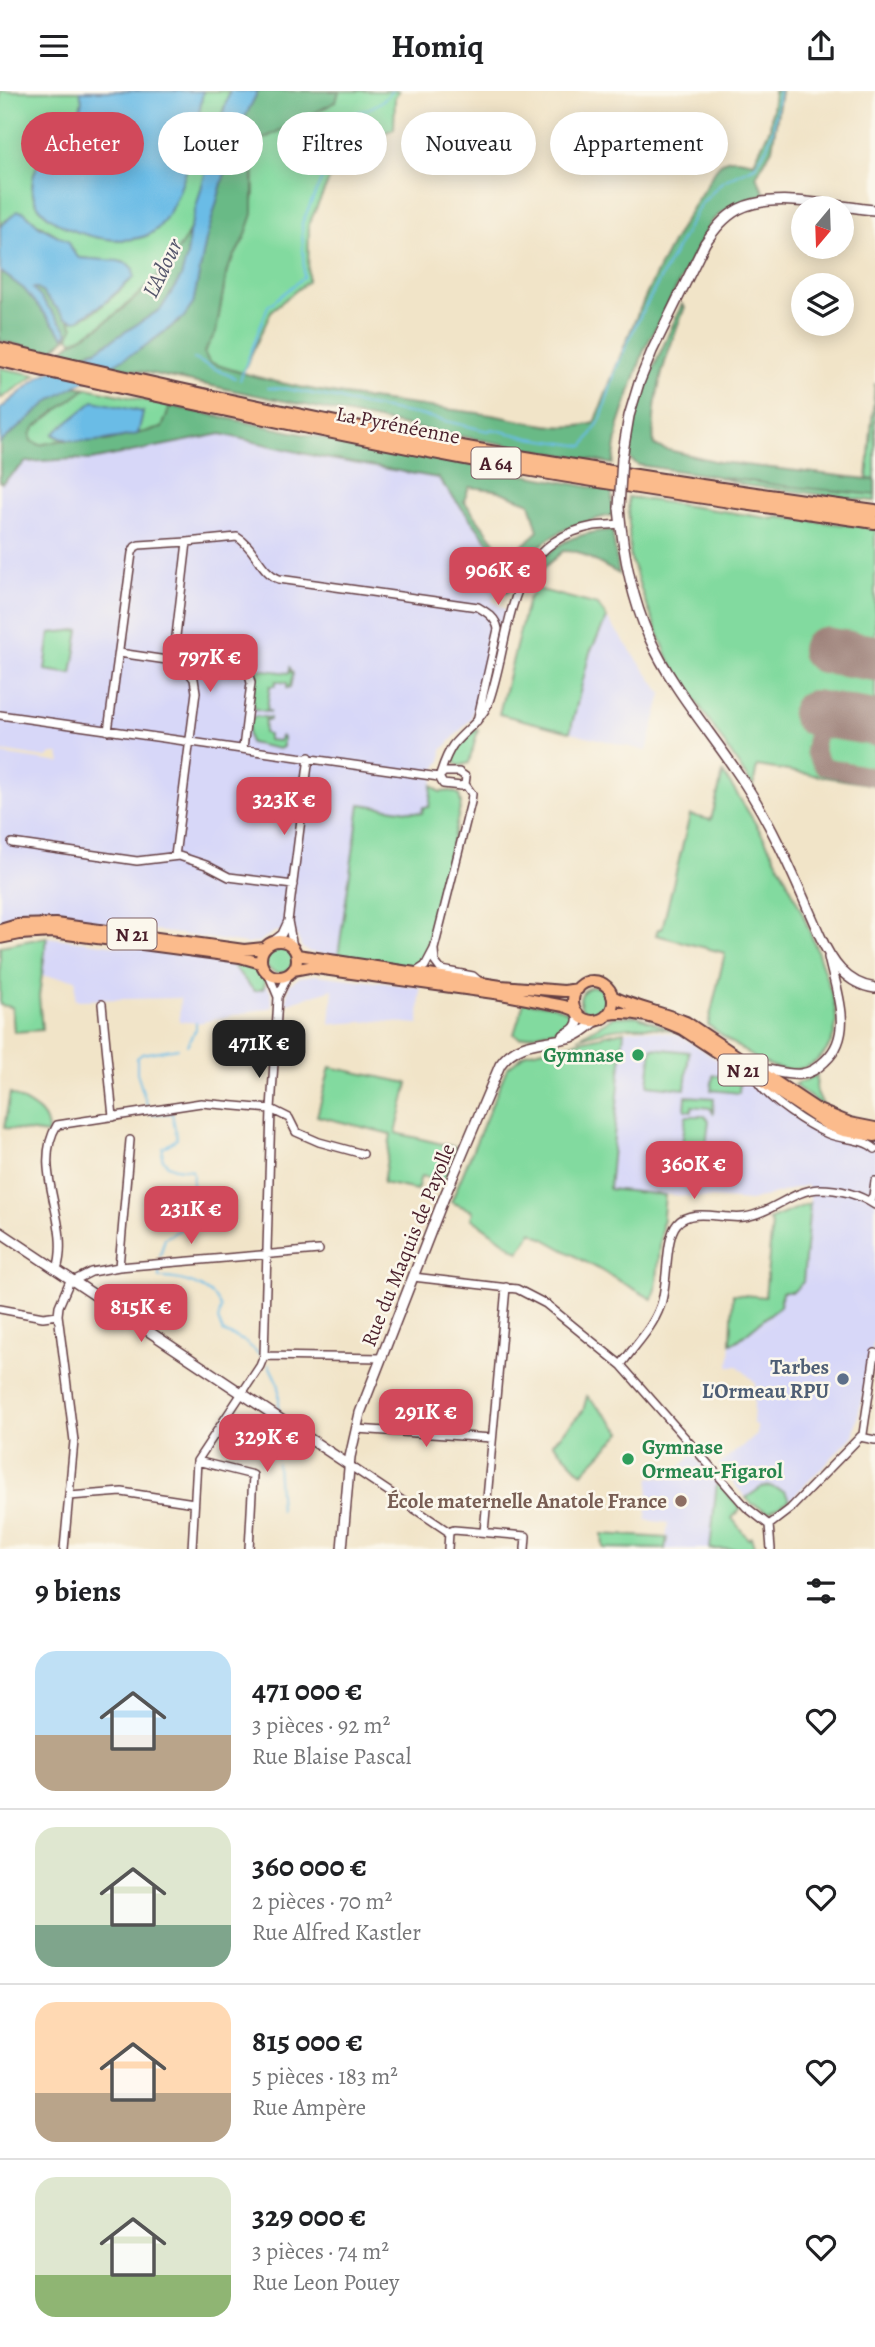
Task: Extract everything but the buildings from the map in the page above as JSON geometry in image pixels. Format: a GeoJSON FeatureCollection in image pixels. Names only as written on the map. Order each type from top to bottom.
{"type":"FeatureCollection","features":[{"type":"Feature","properties":{"kind":"highway","name":"La Pyrénéenne"},"geometry":{"type":"LineString","coordinates":[[0,349],[35,363]]}},
{"type":"Feature","properties":{"kind":"highway","name":"La Pyrénéenne"},"geometry":{"type":"LineString","coordinates":[[0,360],[35,363],[335,432],[505,465],[875,522]]}},
{"type":"Feature","properties":{"kind":"highway","name":"La Pyrénéenne"},"geometry":{"type":"LineString","coordinates":[[123,382],[506,455],[715,489],[875,511]]}},
{"type":"Feature","properties":{"kind":"main road","name":"N 21"},"geometry":{"type":"LineString","coordinates":[[0,930],[17,925],[56,924],[244,950],[269,945]]}},
{"type":"Feature","properties":{"kind":"main road","name":"N 21"},"geometry":{"type":"LineString","coordinates":[[0,938],[39,932],[71,934],[240,957],[264,968]]}},
{"type":"Feature","properties":{"kind":"main road"},"geometry":{"type":"LineString","coordinates":[[287,943],[295,951],[481,983],[564,991],[578,989],[587,983],[600,983],[612,996],[611,1009],[596,1021],[585,1020],[564,1006],[489,992],[309,967],[279,977],[264,968],[269,945],[287,943]]}},
{"type":"Feature","properties":{"kind":"main road"},"geometry":{"type":"LineString","coordinates":[[291,972],[295,951]]}},
{"type":"Feature","properties":{"kind":"main road"},"geometry":{"type":"LineString","coordinates":[[577,1013],[573,1001],[578,989]]}},
{"type":"Feature","properties":{"kind":"main road","name":"N 21"},"geometry":{"type":"LineString","coordinates":[[612,996],[686,1022],[828,1125],[844,1131],[875,1136]]}},
{"type":"Feature","properties":{"kind":"main road","name":"N 21"},"geometry":{"type":"LineString","coordinates":[[608,1014],[638,1013],[662,1020],[682,1029],[818,1110],[850,1123],[875,1128]]}},
{"type":"Feature","properties":{"kind":"street"},"geometry":{"type":"LineString","coordinates":[[875,210],[773,201],[742,208],[716,227],[705,243],[652,351],[629,416],[622,457],[619,508],[631,586],[650,640],[676,686],[740,777],[765,818],[789,863],[835,965],[850,979],[875,988]]}},
{"type":"Feature","properties":{"kind":"street"},"geometry":{"type":"LineString","coordinates":[[439,775],[453,746],[487,707],[520,582],[533,561],[550,545],[572,533],[593,526],[620,524]]}},
{"type":"Feature","properties":{"kind":"street"},"geometry":{"type":"LineString","coordinates":[[108,730],[135,547],[237,537],[250,547],[272,576],[279,579],[478,607],[488,612],[495,619],[498,629],[477,721]]}},
{"type":"Feature","properties":{"kind":"street"},"geometry":{"type":"LineString","coordinates":[[175,856],[196,685],[174,653],[187,542]]}},
{"type":"Feature","properties":{"kind":"street"},"geometry":{"type":"LineString","coordinates":[[119,653],[242,671],[249,675],[251,683],[243,748]]}},
{"type":"Feature","properties":{"kind":"street"},"geometry":{"type":"LineString","coordinates":[[0,715],[439,775],[444,772],[457,772],[466,777],[465,784],[472,794],[471,802],[434,949],[425,966],[413,973]]}},
{"type":"Feature","properties":{"kind":"street"},"geometry":{"type":"LineString","coordinates":[[269,945],[282,934],[288,921],[309,757]]}},
{"type":"Feature","properties":{"kind":"street"},"geometry":{"type":"LineString","coordinates":[[448,757],[457,772]]}},
{"type":"Feature","properties":{"kind":"street"},"geometry":{"type":"LineString","coordinates":[[439,775],[443,784],[465,784]]}},
{"type":"Feature","properties":{"kind":"street"},"geometry":{"type":"LineString","coordinates":[[12,843],[137,861],[175,856],[206,865],[229,877],[293,885]]}},
{"type":"Feature","properties":{"kind":"street"},"geometry":{"type":"LineString","coordinates":[[288,921],[295,951]]}},
{"type":"Feature","properties":{"kind":"street"},"geometry":{"type":"LineString","coordinates":[[434,949],[435,962],[441,970],[473,976],[481,983]]}},
{"type":"Feature","properties":{"kind":"street"},"geometry":{"type":"LineString","coordinates":[[756,1073],[800,1074],[813,1070],[829,1058],[839,1042],[842,1023],[827,952]]}},
{"type":"Feature","properties":{"kind":"street"},"geometry":{"type":"LineString","coordinates":[[264,968],[278,997]]}},
{"type":"Feature","properties":{"kind":"street"},"geometry":{"type":"LineString","coordinates":[[192,1549],[197,1461],[264,1356],[271,1109],[278,997],[291,972]]}},
{"type":"Feature","properties":{"kind":"street"},"geometry":{"type":"LineString","coordinates":[[102,1004],[113,1117]]}},
{"type":"Feature","properties":{"kind":"street"},"geometry":{"type":"LineString","coordinates":[[559,1038],[574,1030],[579,1021],[577,1013]]}},
{"type":"Feature","properties":{"kind":"street","name":"Rue du Maquis de Payolle"},"geometry":{"type":"LineString","coordinates":[[342,1549],[349,1465],[356,1429],[413,1277],[500,1065],[511,1052],[520,1047],[577,1035],[596,1021]]}},
{"type":"Feature","properties":{"kind":"street"},"geometry":{"type":"LineString","coordinates":[[756,1073],[770,1096],[823,1131],[868,1144],[875,1149]]}},
{"type":"Feature","properties":{"kind":"street"},"geometry":{"type":"LineString","coordinates":[[57,1269],[62,1252],[48,1164],[57,1125],[201,1103],[271,1109],[289,1118],[296,1132],[319,1142],[363,1154]]}},
{"type":"Feature","properties":{"kind":"street"},"geometry":{"type":"LineString","coordinates":[[119,1267],[130,1140]]}},
{"type":"Feature","properties":{"kind":"street"},"geometry":{"type":"LineString","coordinates":[[621,1365],[652,1324],[660,1308],[666,1288],[671,1234],[679,1222],[692,1215],[747,1217],[815,1189],[845,1191],[872,1203],[875,1181]]}},
{"type":"Feature","properties":{"kind":"street"},"geometry":{"type":"LineString","coordinates":[[0,1232],[449,1532]]}},
{"type":"Feature","properties":{"kind":"street"},"geometry":{"type":"LineString","coordinates":[[64,1549],[74,1434],[58,1315],[69,1283],[91,1272],[119,1267],[319,1250]]}},
{"type":"Feature","properties":{"kind":"street"},"geometry":{"type":"LineString","coordinates":[[413,1277],[506,1287],[532,1295],[621,1365],[746,1507],[769,1525],[771,1549]]}},
{"type":"Feature","properties":{"kind":"street"},"geometry":{"type":"LineString","coordinates":[[484,1532],[506,1287]]}},
{"type":"Feature","properties":{"kind":"street"},"geometry":{"type":"LineString","coordinates":[[0,1309],[43,1317],[58,1315]]}},
{"type":"Feature","properties":{"kind":"street"},"geometry":{"type":"LineString","coordinates":[[769,1525],[790,1509],[860,1437],[869,1423],[869,1382],[875,1353]]}},
{"type":"Feature","properties":{"kind":"street"},"geometry":{"type":"LineString","coordinates":[[264,1356],[382,1358]]}},
{"type":"Feature","properties":{"kind":"street"},"geometry":{"type":"LineString","coordinates":[[356,1429],[492,1438]]}},
{"type":"Feature","properties":{"kind":"street"},"geometry":{"type":"LineString","coordinates":[[860,1437],[875,1440]]}},
{"type":"Feature","properties":{"kind":"street"},"geometry":{"type":"LineString","coordinates":[[197,1461],[253,1475],[249,1549]]}},
{"type":"Feature","properties":{"kind":"street"},"geometry":{"type":"LineString","coordinates":[[69,1496],[122,1492],[194,1503]]}},
{"type":"Feature","properties":{"kind":"street"},"geometry":{"type":"LineString","coordinates":[[449,1532],[454,1530],[526,1536],[525,1549]]}},
{"type":"Feature","properties":{"kind":"street"},"geometry":{"type":"LineString","coordinates":[[448,1549],[449,1532]]}},
{"type":"Feature","properties":{"kind":"shaded area"},"geometry":{"type":"Polygon","coordinates":[[[221,434],[319,457],[439,478],[501,558],[499,589],[492,600],[505,610],[507,616],[503,633],[492,632],[471,719],[442,750],[441,761],[435,769],[429,808],[423,813],[360,804],[338,956],[310,952],[302,948],[296,934],[276,931],[258,942],[247,944],[68,918],[39,917],[0,923],[0,754],[61,763],[59,754],[46,758],[0,751],[0,484],[26,462],[91,460],[221,434]],[[257,669],[253,706],[267,709],[270,685],[276,681],[288,683],[290,687],[293,671],[292,669],[289,673],[257,669]],[[255,716],[254,745],[279,749],[283,747],[280,741],[268,740],[264,734],[266,719],[270,718],[255,716]]]}},
{"type":"Feature","properties":{"kind":"shaded area"},"geometry":{"type":"Polygon","coordinates":[[[607,618],[662,694],[647,751],[570,732],[590,652],[607,618]]]}},
{"type":"Feature","properties":{"kind":"shaded area"},"geometry":{"type":"Polygon","coordinates":[[[47,937],[228,960],[246,983],[263,989],[265,984],[271,992],[272,1007],[198,1023],[179,1021],[180,998],[75,1000],[76,979],[42,976],[47,937]]]}},
{"type":"Feature","properties":{"kind":"shaded area"},"geometry":{"type":"Polygon","coordinates":[[[316,975],[420,987],[419,1024],[377,1021],[330,1024],[333,989],[285,1004],[289,985],[300,977],[316,975]]]}},
{"type":"Feature","properties":{"kind":"shaded area"},"geometry":{"type":"Polygon","coordinates":[[[643,1029],[679,1035],[827,1132],[875,1141],[875,1335],[858,1417],[853,1436],[790,1500],[784,1491],[754,1492],[746,1498],[718,1465],[757,1435],[757,1425],[753,1424],[755,1382],[738,1366],[729,1366],[731,1343],[780,1306],[782,1292],[803,1282],[810,1197],[807,1185],[750,1201],[609,1190],[624,1031],[643,1029]]]}},
{"type":"Feature","properties":{"kind":"shaded area","name":"École maternelle Anatole France"},"geometry":{"type":"Polygon","coordinates":[[[693,1454],[717,1481],[710,1549],[665,1549],[668,1523],[646,1520],[650,1477],[669,1478],[693,1454]]]}},
{"type":"Feature","properties":{"kind":"green space"},"geometry":{"type":"Polygon","coordinates":[[[0,91],[80,91],[82,100],[80,112],[21,112],[21,175],[34,175],[34,199],[42,211],[72,230],[111,239],[146,236],[158,228],[168,214],[185,175],[206,175],[189,231],[170,262],[126,305],[94,330],[72,341],[69,336],[73,328],[70,321],[95,311],[134,277],[123,262],[79,258],[65,240],[26,214],[6,220],[0,227],[0,91]]]}},
{"type":"Feature","properties":{"kind":"green space"},"geometry":{"type":"Polygon","coordinates":[[[203,91],[230,91],[223,112],[199,112],[203,91]]]}},
{"type":"Feature","properties":{"kind":"green space"},"geometry":{"type":"Polygon","coordinates":[[[258,91],[339,91],[336,101],[316,112],[277,112],[277,132],[263,139],[263,112],[248,112],[258,91]]]}},
{"type":"Feature","properties":{"kind":"green space"},"geometry":{"type":"Polygon","coordinates":[[[339,91],[399,91],[395,97],[394,129],[387,132],[387,112],[316,112],[336,101],[339,91]]]}},
{"type":"Feature","properties":{"kind":"green space"},"geometry":{"type":"Polygon","coordinates":[[[774,91],[781,91],[772,149],[756,176],[765,194],[736,204],[711,222],[644,350],[619,425],[613,464],[421,429],[110,365],[141,349],[180,321],[193,304],[206,240],[224,175],[253,175],[253,214],[245,237],[227,270],[216,332],[204,352],[209,362],[241,373],[309,389],[553,426],[595,423],[630,333],[671,244],[711,175],[728,175],[728,160],[754,162],[770,128],[774,91]]]}},
{"type":"Feature","properties":{"kind":"green space"},"geometry":{"type":"Polygon","coordinates":[[[277,132],[277,175],[331,175],[309,224],[308,281],[272,310],[242,374],[209,363],[204,352],[216,332],[227,270],[245,237],[254,196],[254,175],[263,175],[263,139],[277,132]]]}},
{"type":"Feature","properties":{"kind":"green space"},"geometry":{"type":"Polygon","coordinates":[[[189,233],[187,256],[181,277],[161,309],[98,349],[74,357],[59,354],[73,342],[99,327],[137,296],[170,260],[189,233]]]}},
{"type":"Feature","properties":{"kind":"green space"},"geometry":{"type":"Polygon","coordinates":[[[0,271],[24,289],[64,337],[65,328],[33,290],[38,288],[70,321],[73,328],[69,336],[50,352],[0,341],[0,271]]]}},
{"type":"Feature","properties":{"kind":"green space"},"geometry":{"type":"Polygon","coordinates":[[[682,304],[685,307],[658,392],[653,427],[654,445],[719,462],[875,480],[875,495],[783,486],[638,465],[631,460],[627,453],[637,405],[682,304]]]}},
{"type":"Feature","properties":{"kind":"green space"},"geometry":{"type":"Polygon","coordinates":[[[0,368],[36,375],[0,399],[0,368]]]}},
{"type":"Feature","properties":{"kind":"green space"},"geometry":{"type":"Polygon","coordinates":[[[875,383],[875,480],[867,479],[875,383]]]}},
{"type":"Feature","properties":{"kind":"green space"},"geometry":{"type":"Polygon","coordinates":[[[73,386],[87,388],[35,427],[30,435],[31,441],[40,445],[63,440],[106,441],[162,428],[170,406],[307,435],[612,491],[612,515],[573,526],[552,537],[522,565],[512,587],[506,593],[508,559],[538,531],[530,503],[496,490],[469,487],[464,501],[505,555],[501,558],[438,478],[319,457],[221,434],[91,460],[26,462],[0,482],[0,443],[51,400],[73,386]]]}},
{"type":"Feature","properties":{"kind":"green space"},"geometry":{"type":"Polygon","coordinates":[[[87,388],[170,406],[162,428],[138,434],[143,412],[54,435],[63,440],[40,445],[31,441],[30,435],[35,427],[87,388]]]}},
{"type":"Feature","properties":{"kind":"green space"},"geometry":{"type":"Polygon","coordinates":[[[718,477],[875,494],[875,501],[745,485],[718,477]]]}},
{"type":"Feature","properties":{"kind":"green space"},"geometry":{"type":"Polygon","coordinates":[[[628,497],[774,519],[777,517],[875,528],[875,785],[757,766],[753,787],[669,660],[630,556],[628,497]]]}},
{"type":"Feature","properties":{"kind":"green space"},"geometry":{"type":"Polygon","coordinates":[[[612,530],[619,574],[578,552],[563,551],[543,569],[540,568],[536,572],[539,575],[528,584],[526,580],[529,575],[555,548],[575,537],[612,530]]]}},
{"type":"Feature","properties":{"kind":"green space"},"geometry":{"type":"Polygon","coordinates":[[[537,589],[598,605],[607,618],[590,652],[570,732],[499,714],[528,599],[537,589]]]}},
{"type":"Feature","properties":{"kind":"green space"},"geometry":{"type":"Polygon","coordinates":[[[79,630],[72,674],[45,670],[50,633],[79,630]]]}},
{"type":"Feature","properties":{"kind":"green space"},"geometry":{"type":"Polygon","coordinates":[[[290,668],[293,674],[290,687],[287,688],[287,683],[276,681],[275,686],[270,686],[267,709],[271,712],[255,709],[252,702],[257,669],[289,673],[290,668]]]}},
{"type":"Feature","properties":{"kind":"green space"},"geometry":{"type":"Polygon","coordinates":[[[255,716],[270,718],[265,720],[264,733],[268,735],[268,740],[279,741],[281,736],[283,747],[279,749],[250,743],[248,728],[255,716]]]}},
{"type":"Feature","properties":{"kind":"green space"},"geometry":{"type":"Polygon","coordinates":[[[475,729],[478,730],[469,763],[459,766],[453,760],[454,752],[475,729]]]}},
{"type":"Feature","properties":{"kind":"green space"},"geometry":{"type":"Polygon","coordinates":[[[723,773],[767,843],[792,891],[814,941],[832,996],[836,1025],[832,1041],[816,1061],[802,1068],[788,1070],[760,1061],[708,1025],[725,953],[656,935],[658,929],[662,929],[690,815],[711,820],[723,773]]]}},
{"type":"Feature","properties":{"kind":"green space"},"geometry":{"type":"Polygon","coordinates":[[[432,785],[440,792],[451,791],[459,794],[461,804],[424,959],[420,965],[412,967],[338,956],[360,804],[422,813],[423,807],[429,807],[432,785]]]}},
{"type":"Feature","properties":{"kind":"green space"},"geometry":{"type":"Polygon","coordinates":[[[47,937],[39,996],[42,1030],[14,1032],[12,1007],[0,1005],[0,946],[47,937]]]}},
{"type":"Feature","properties":{"kind":"green space"},"geometry":{"type":"Polygon","coordinates":[[[279,945],[289,949],[293,959],[289,969],[279,973],[269,969],[265,959],[269,949],[279,945]]]}},
{"type":"Feature","properties":{"kind":"green space"},"geometry":{"type":"Polygon","coordinates":[[[228,960],[261,971],[265,982],[263,989],[254,991],[228,960]]]}},
{"type":"Feature","properties":{"kind":"green space"},"geometry":{"type":"Polygon","coordinates":[[[594,987],[604,991],[608,1001],[604,1011],[594,1015],[584,1011],[580,1001],[584,991],[594,987]]]}},
{"type":"Feature","properties":{"kind":"green space"},"geometry":{"type":"Polygon","coordinates":[[[524,1002],[554,1006],[571,1013],[574,1021],[563,1028],[520,1038],[514,1034],[524,1002]]]}},
{"type":"Feature","properties":{"kind":"green space"},"geometry":{"type":"Polygon","coordinates":[[[637,1016],[674,1031],[626,1027],[578,1038],[614,1017],[637,1016]]]}},
{"type":"Feature","properties":{"kind":"green space"},"geometry":{"type":"Polygon","coordinates":[[[624,1031],[609,1189],[665,1195],[656,1289],[652,1299],[532,1232],[519,1252],[471,1218],[473,1211],[451,1202],[507,1068],[526,1053],[624,1031]]]}},
{"type":"Feature","properties":{"kind":"green space"},"geometry":{"type":"Polygon","coordinates":[[[652,1048],[689,1052],[685,1089],[648,1085],[652,1048]]]}},
{"type":"Feature","properties":{"kind":"green space"},"geometry":{"type":"Polygon","coordinates":[[[330,1067],[408,1083],[396,1133],[459,1148],[443,1181],[421,1176],[417,1190],[383,1183],[391,1134],[317,1116],[330,1067]]]}},
{"type":"Feature","properties":{"kind":"green space"},"geometry":{"type":"Polygon","coordinates":[[[713,1075],[740,1078],[739,1093],[711,1090],[713,1075]]]}},
{"type":"Feature","properties":{"kind":"green space"},"geometry":{"type":"Polygon","coordinates":[[[817,1075],[816,1090],[823,1105],[794,1085],[817,1075]]]}},
{"type":"Feature","properties":{"kind":"green space"},"geometry":{"type":"Polygon","coordinates":[[[10,1093],[41,1114],[45,1119],[48,1134],[4,1128],[10,1093]]]}},
{"type":"Feature","properties":{"kind":"green space"},"geometry":{"type":"Polygon","coordinates":[[[686,1096],[714,1098],[713,1113],[710,1108],[692,1106],[692,1111],[685,1110],[686,1096]]]}},
{"type":"Feature","properties":{"kind":"green space"},"geometry":{"type":"Polygon","coordinates":[[[686,1116],[705,1116],[709,1120],[705,1154],[685,1153],[681,1150],[686,1116]]]}},
{"type":"Feature","properties":{"kind":"green space"},"geometry":{"type":"Polygon","coordinates":[[[810,1203],[803,1282],[793,1292],[782,1292],[780,1306],[731,1343],[733,1294],[765,1297],[772,1224],[768,1220],[810,1203]]]}},
{"type":"Feature","properties":{"kind":"green space"},"geometry":{"type":"Polygon","coordinates":[[[587,1396],[622,1432],[582,1473],[553,1443],[583,1411],[587,1396]]]}},
{"type":"Feature","properties":{"kind":"green space"},"geometry":{"type":"Polygon","coordinates":[[[717,1481],[741,1509],[732,1518],[748,1539],[751,1537],[755,1549],[710,1549],[717,1481]]]}},
{"type":"Feature","properties":{"kind":"green space"},"geometry":{"type":"Polygon","coordinates":[[[769,1486],[784,1491],[790,1500],[769,1512],[746,1498],[762,1487],[769,1486]]]}},
{"type":"Feature","properties":{"kind":"green space"},"geometry":{"type":"Polygon","coordinates":[[[602,1534],[667,1538],[665,1549],[603,1548],[602,1534]]]}},
{"type":"Feature","properties":{"kind":"water"},"geometry":{"type":"Polygon","coordinates":[[[80,91],[203,91],[199,112],[158,112],[158,175],[185,175],[168,215],[158,228],[145,236],[109,239],[88,235],[69,229],[39,207],[33,194],[34,175],[144,175],[144,112],[80,112],[82,100],[80,91]]]}},
{"type":"Feature","properties":{"kind":"water"},"geometry":{"type":"Polygon","coordinates":[[[230,91],[258,91],[248,112],[223,112],[230,91]]]}},
{"type":"Feature","properties":{"kind":"water"},"geometry":{"type":"Polygon","coordinates":[[[205,175],[224,175],[206,240],[193,304],[183,318],[141,349],[51,400],[0,443],[0,409],[41,376],[98,349],[161,309],[181,277],[187,256],[189,233],[205,175]]]}},
{"type":"Feature","properties":{"kind":"water"},"geometry":{"type":"Polygon","coordinates":[[[17,211],[24,212],[39,226],[68,241],[79,258],[118,261],[133,269],[134,277],[104,303],[76,321],[66,318],[38,288],[33,288],[65,328],[68,333],[64,337],[24,289],[0,271],[0,227],[17,211]]]}},
{"type":"Feature","properties":{"kind":"water"},"geometry":{"type":"Polygon","coordinates":[[[94,401],[143,412],[138,434],[106,440],[73,441],[53,434],[94,401]]]}},
{"type":"Feature","properties":{"kind":"waterway"},"geometry":{"type":"LineString","coordinates":[[356,112],[378,104],[392,91]]}},
{"type":"Feature","properties":{"kind":"waterway"},"geometry":{"type":"LineString","coordinates":[[268,388],[340,399],[488,431],[492,429],[584,446],[601,419],[616,369],[636,324],[700,205],[723,181],[755,166],[767,147],[779,91]]}},
{"type":"Feature","properties":{"kind":"waterway"},"geometry":{"type":"LineString","coordinates":[[240,380],[268,306],[304,277],[302,223],[324,175]]}},
{"type":"Feature","properties":{"kind":"waterway"},"geometry":{"type":"LineString","coordinates":[[194,359],[235,378]]}},
{"type":"Feature","properties":{"kind":"waterway"},"geometry":{"type":"LineString","coordinates":[[187,1045],[196,1029],[196,1023]]}},
{"type":"Feature","properties":{"kind":"waterway"},"geometry":{"type":"LineString","coordinates":[[147,1105],[137,1073],[137,1058],[142,1054],[178,1048]]}},
{"type":"Feature","properties":{"kind":"waterway"},"geometry":{"type":"LineString","coordinates":[[151,1114],[172,1113],[177,1139],[163,1148],[162,1158],[168,1165],[192,1170],[193,1174],[190,1203],[183,1228],[165,1238],[160,1256]]}},
{"type":"Feature","properties":{"kind":"waterway"},"geometry":{"type":"LineString","coordinates":[[159,1268],[159,1278],[195,1284],[211,1294],[221,1308],[218,1320],[223,1332],[244,1341],[260,1355]]}},
{"type":"Feature","properties":{"kind":"waterway"},"geometry":{"type":"LineString","coordinates":[[269,1365],[279,1386],[279,1411]]}},
{"type":"Feature","properties":{"kind":"waterway"},"geometry":{"type":"LineString","coordinates":[[277,1459],[282,1428]]}},
{"type":"Feature","properties":{"kind":"waterway"},"geometry":{"type":"LineString","coordinates":[[277,1464],[280,1510]]}},
{"type":"Feature","properties":{"kind":"taxiway"},"geometry":{"type":"LineString","coordinates":[[819,720],[814,751],[823,766],[875,777]]}},
{"type":"Feature","properties":{"kind":"runway"},"geometry":{"type":"LineString","coordinates":[[824,650],[875,658]]}},
{"type":"Feature","properties":{"kind":"runway"},"geometry":{"type":"LineString","coordinates":[[814,713],[875,723]]}},
{"type":"Feature","properties":{"kind":"place","name":"Gymnase"},"geometry":{"type":"Point","coordinates":[638,1055]}},
{"type":"Feature","properties":{"kind":"place","name":"Tarbes L'Ormeau RPU"},"geometry":{"type":"Point","coordinates":[843,1379]}},
{"type":"Feature","properties":{"kind":"place","name":"Gymnase Ormeau-Figarol"},"geometry":{"type":"Point","coordinates":[628,1459]}},
{"type":"Feature","properties":{"kind":"place","name":"École maternelle Anatole France"},"geometry":{"type":"Point","coordinates":[681,1501]}},
{"type":"Feature","properties":{"kind":"water label","name":"L'Adour"},"geometry":{"type":"Point","coordinates":[162,268]}}]}
